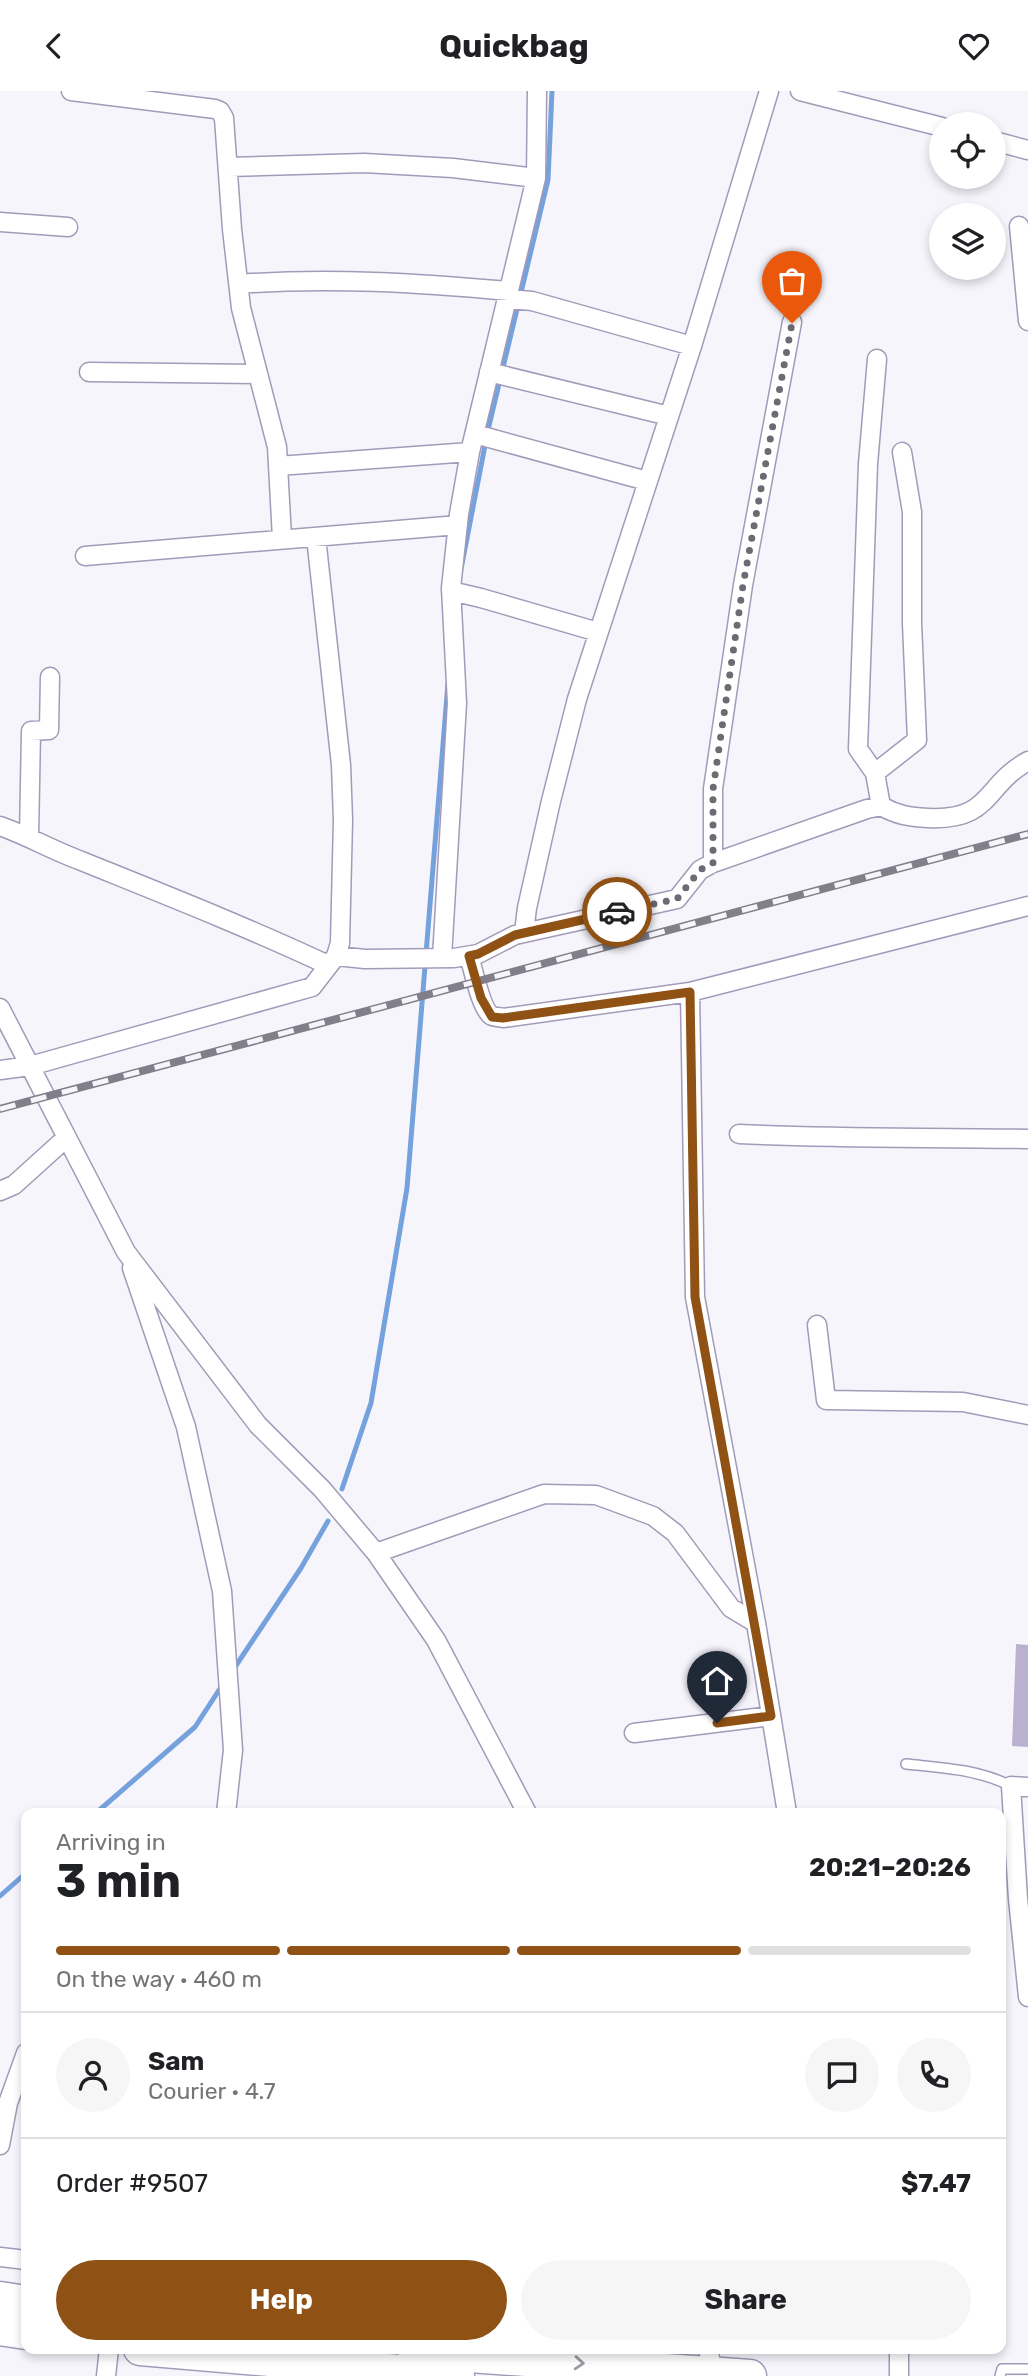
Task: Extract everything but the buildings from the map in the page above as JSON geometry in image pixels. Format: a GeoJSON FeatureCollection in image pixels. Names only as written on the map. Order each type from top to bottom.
{"type":"FeatureCollection","features":[{"type":"Feature","properties":{"kind":"highway"},"geometry":{"type":"LineString","coordinates":[[0,2298],[21,2301]]}},
{"type":"Feature","properties":{"kind":"highway"},"geometry":{"type":"LineString","coordinates":[[0,2329],[21,2332]]}},
{"type":"Feature","properties":{"kind":"highway"},"geometry":{"type":"LineString","coordinates":[[186,2354],[352,2372],[458,2376]]}},
{"type":"Feature","properties":{"kind":"highway"},"geometry":{"type":"LineString","coordinates":[[454,2354],[711,2360],[750,2376]]}},
{"type":"Feature","properties":{"kind":"street"},"geometry":{"type":"LineString","coordinates":[[71,91],[141,95],[220,111],[225,118],[241,308],[277,447],[282,538]]}},
{"type":"Feature","properties":{"kind":"street"},"geometry":{"type":"LineString","coordinates":[[442,958],[457,703],[451,591],[458,525],[474,434],[536,178],[537,91]]}},
{"type":"Feature","properties":{"kind":"street"},"geometry":{"type":"LineString","coordinates":[[524,932],[551,801],[577,699],[692,346],[769,91]]}},
{"type":"Feature","properties":{"kind":"street"},"geometry":{"type":"LineString","coordinates":[[800,91],[929,124]]}},
{"type":"Feature","properties":{"kind":"street"},"geometry":{"type":"LineString","coordinates":[[1006,144],[1028,150]]}},
{"type":"Feature","properties":{"kind":"street"},"geometry":{"type":"LineString","coordinates":[[228,167],[376,163],[453,168],[536,178]]}},
{"type":"Feature","properties":{"kind":"street"},"geometry":{"type":"LineString","coordinates":[[0,222],[68,227]]}},
{"type":"Feature","properties":{"kind":"street"},"geometry":{"type":"LineString","coordinates":[[1019,226],[1028,321]]}},
{"type":"Feature","properties":{"kind":"street"},"geometry":{"type":"LineString","coordinates":[[239,284],[370,280],[508,295],[692,346]]}},
{"type":"Feature","properties":{"kind":"street"},"geometry":{"type":"LineString","coordinates":[[713,863],[713,789],[743,585],[792,323]]}},
{"type":"Feature","properties":{"kind":"street"},"geometry":{"type":"LineString","coordinates":[[877,359],[867,477],[858,749],[875,773],[881,806],[895,815],[911,817],[943,819],[962,816],[976,809],[1016,768],[1028,761]]}},
{"type":"Feature","properties":{"kind":"street"},"geometry":{"type":"LineString","coordinates":[[89,372],[258,374]]}},
{"type":"Feature","properties":{"kind":"street"},"geometry":{"type":"LineString","coordinates":[[489,372],[669,416]]}},
{"type":"Feature","properties":{"kind":"street"},"geometry":{"type":"LineString","coordinates":[[474,434],[647,481]]}},
{"type":"Feature","properties":{"kind":"street"},"geometry":{"type":"LineString","coordinates":[[278,466],[470,452]]}},
{"type":"Feature","properties":{"kind":"street"},"geometry":{"type":"LineString","coordinates":[[875,773],[917,740],[912,623],[912,512],[902,452]]}},
{"type":"Feature","properties":{"kind":"street"},"geometry":{"type":"LineString","coordinates":[[85,556],[458,525]]}},
{"type":"Feature","properties":{"kind":"street"},"geometry":{"type":"LineString","coordinates":[[0,1070],[30,1066],[312,987],[332,960],[340,943],[343,820],[341,765],[316,537]]}},
{"type":"Feature","properties":{"kind":"street"},"geometry":{"type":"LineString","coordinates":[[451,591],[598,632]]}},
{"type":"Feature","properties":{"kind":"street"},"geometry":{"type":"LineString","coordinates":[[30,837],[32,731],[49,730],[50,677]]}},
{"type":"Feature","properties":{"kind":"street"},"geometry":{"type":"LineString","coordinates":[[0,827],[332,960],[442,958],[469,956],[524,932],[677,899],[700,870],[713,863],[881,806]]}},
{"type":"Feature","properties":{"kind":"street"},"geometry":{"type":"LineString","coordinates":[[469,956],[481,998],[492,1017],[503,1018],[690,992],[1028,906]]}},
{"type":"Feature","properties":{"kind":"street"},"geometry":{"type":"LineString","coordinates":[[690,992],[695,1297],[756,1623],[786,1808]]}},
{"type":"Feature","properties":{"kind":"street"},"geometry":{"type":"LineString","coordinates":[[0,1008],[126,1252],[186,1427],[222,1591],[233,1750],[227,1808]]}},
{"type":"Feature","properties":{"kind":"street"},"geometry":{"type":"LineString","coordinates":[[739,1134],[833,1139],[1028,1139]]}},
{"type":"Feature","properties":{"kind":"street"},"geometry":{"type":"LineString","coordinates":[[0,1191],[14,1185],[66,1138]]}},
{"type":"Feature","properties":{"kind":"street"},"geometry":{"type":"LineString","coordinates":[[126,1252],[258,1425],[322,1489],[376,1553],[436,1640],[524,1808]]}},
{"type":"Feature","properties":{"kind":"street"},"geometry":{"type":"LineString","coordinates":[[817,1325],[826,1400],[963,1402],[1028,1415]]}},
{"type":"Feature","properties":{"kind":"street"},"geometry":{"type":"LineString","coordinates":[[376,1553],[508,1505],[544,1495],[596,1495],[653,1516],[675,1533],[731,1608],[756,1623]]}},
{"type":"Feature","properties":{"kind":"street"},"geometry":{"type":"LineString","coordinates":[[635,1733],[771,1716]]}},
{"type":"Feature","properties":{"kind":"street"},"geometry":{"type":"LineString","coordinates":[[1020,1786],[1017,1899],[1028,1997]]}},
{"type":"Feature","properties":{"kind":"street"},"geometry":{"type":"LineString","coordinates":[[0,2145],[8,2103],[21,2067]]}},
{"type":"Feature","properties":{"kind":"street"},"geometry":{"type":"LineString","coordinates":[[0,2257],[21,2259]]}},
{"type":"Feature","properties":{"kind":"street"},"geometry":{"type":"LineString","coordinates":[[106,2376],[108,2354]]}},
{"type":"Feature","properties":{"kind":"street"},"geometry":{"type":"LineString","coordinates":[[898,2376],[899,2354]]}},
{"type":"Feature","properties":{"kind":"lane"},"geometry":{"type":"LineString","coordinates":[[906,1764],[976,1772],[1020,1786]]}},
{"type":"Feature","properties":{"kind":"lane"},"geometry":{"type":"LineString","coordinates":[[1000,2376],[1002,2369],[1028,2369]]}},
{"type":"Feature","properties":{"kind":"waterway"},"geometry":{"type":"LineString","coordinates":[[461,569],[488,430],[548,180],[552,91]]}},
{"type":"Feature","properties":{"kind":"waterway"},"geometry":{"type":"LineString","coordinates":[[342,1489],[371,1403],[407,1188],[448,683]]}},
{"type":"Feature","properties":{"kind":"waterway"},"geometry":{"type":"LineString","coordinates":[[233,1670],[301,1568],[328,1521]]}},
{"type":"Feature","properties":{"kind":"waterway"},"geometry":{"type":"LineString","coordinates":[[102,1808],[195,1727],[223,1684]]}},
{"type":"Feature","properties":{"kind":"waterway"},"geometry":{"type":"LineString","coordinates":[[0,1896],[21,1877]]}},
{"type":"Feature","properties":{"kind":"railway"},"geometry":{"type":"LineString","coordinates":[[0,1109],[1028,834]]}},
{"type":"Feature","properties":{"kind":"way so far"},"geometry":{"type":"LineString","coordinates":[[617,912],[677,899],[700,870],[713,863],[713,789],[743,585],[792,323]]}},
{"type":"Feature","properties":{"kind":"route"},"geometry":{"type":"LineString","coordinates":[[617,912],[515,935],[469,956],[481,998],[492,1017],[503,1018],[690,992],[695,1297],[771,1716],[717,1723]]}}]}
